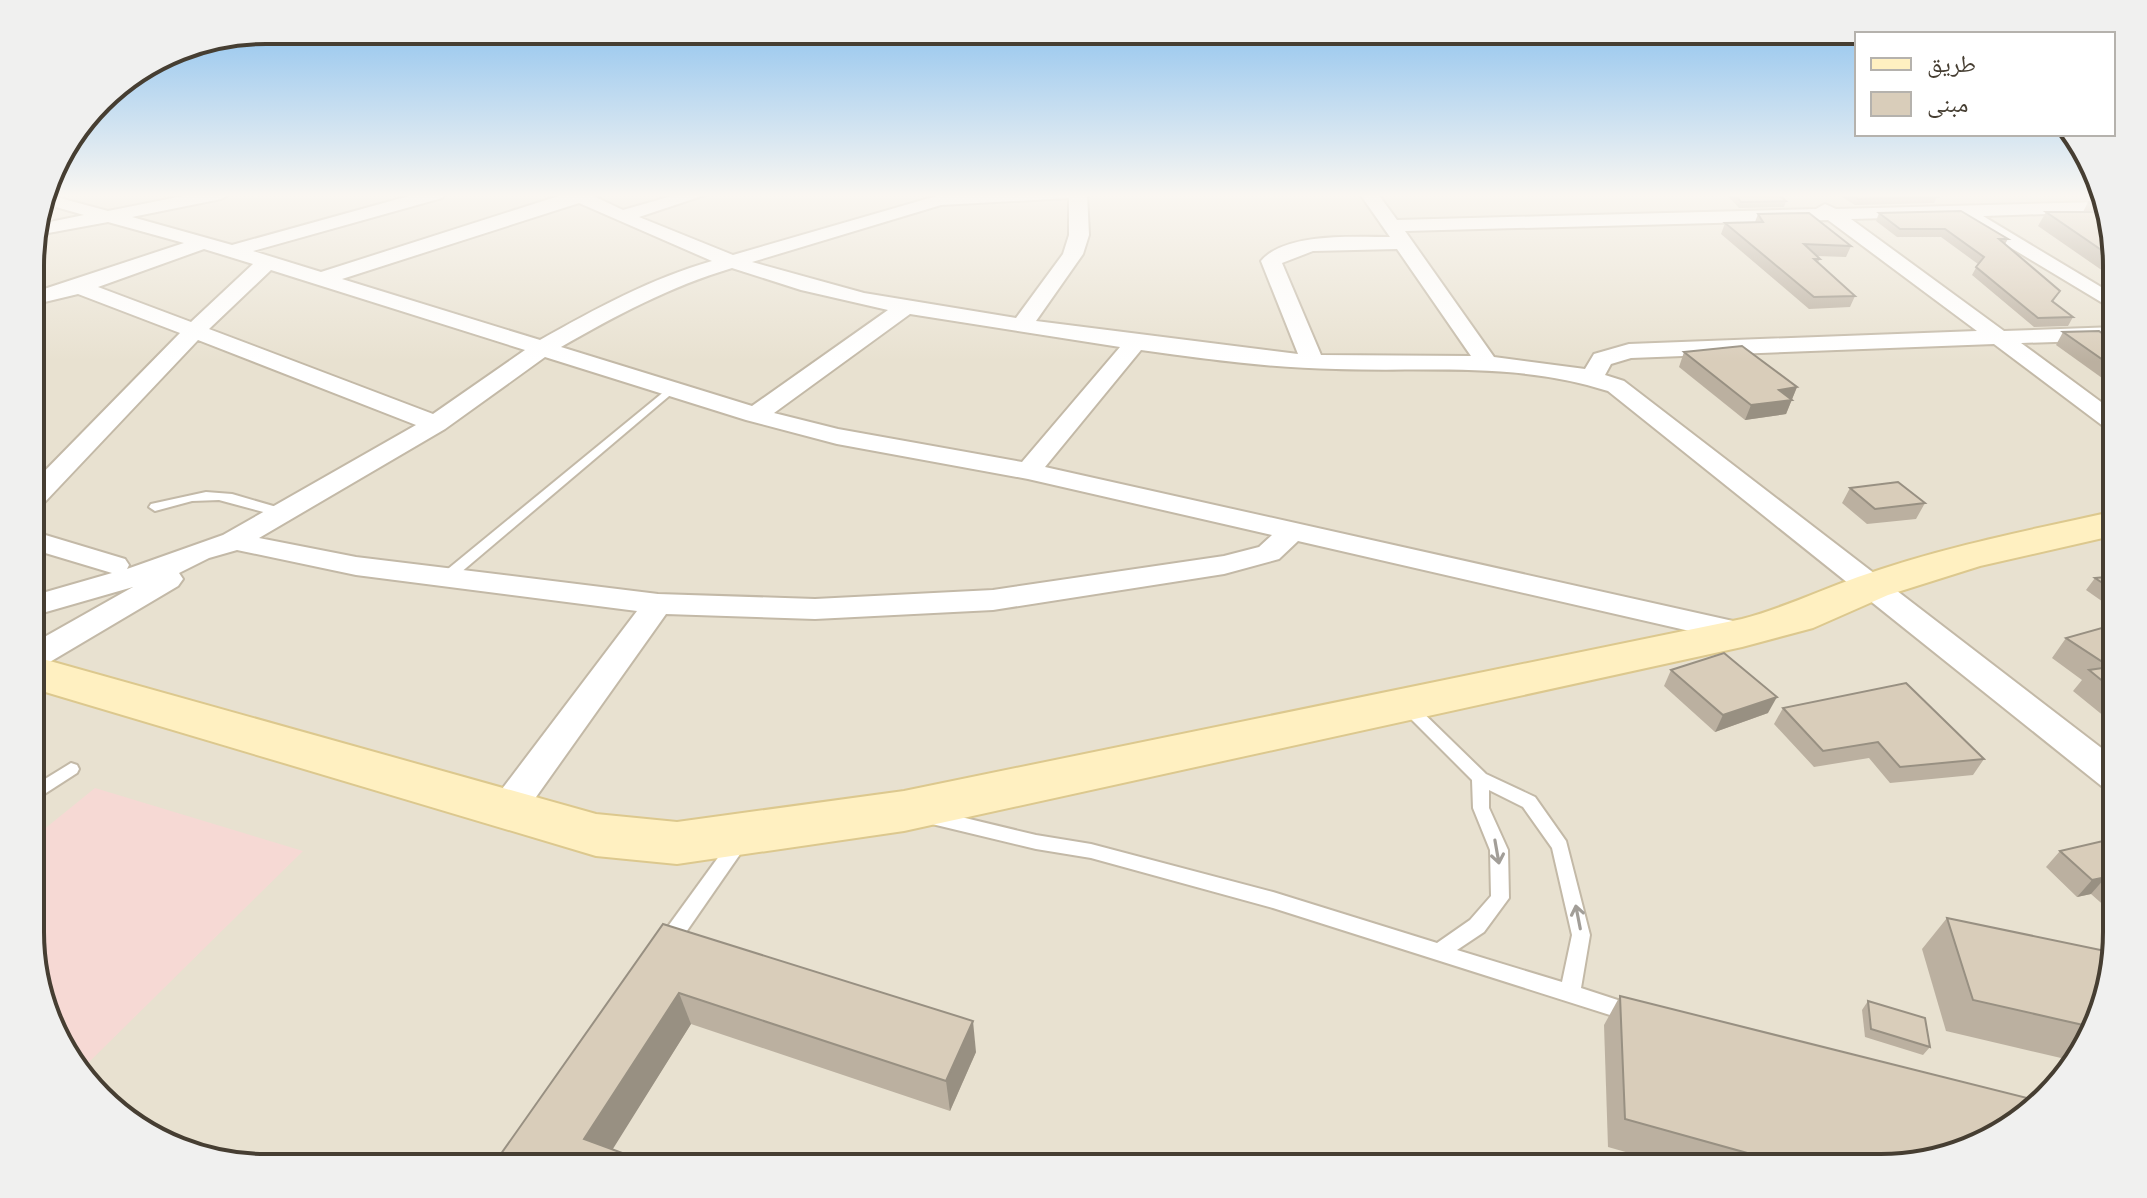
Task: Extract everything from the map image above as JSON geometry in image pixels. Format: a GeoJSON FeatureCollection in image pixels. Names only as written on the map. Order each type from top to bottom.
{"type":"FeatureCollection","features":[{"type":"Feature","properties":{"kind":"street"},"geometry":{"type":"LineString","coordinates":[[44,296],[79,287],[184,250]]}},
{"type":"Feature","properties":{"kind":"street"},"geometry":{"type":"LineString","coordinates":[[227,250],[540,350],[755,415],[837,436],[1028,471],[1290,533],[1742,633]]}},
{"type":"Feature","properties":{"kind":"street"},"geometry":{"type":"LineString","coordinates":[[232,251],[236,250]]}},
{"type":"Feature","properties":{"kind":"street"},"geometry":{"type":"LineString","coordinates":[[321,279],[411,250]]}},
{"type":"Feature","properties":{"kind":"street"},"geometry":{"type":"LineString","coordinates":[[704,250],[783,279],[905,308],[1021,326],[1313,362],[1489,366],[1565,370],[1593,376],[1616,386],[2103,768]]}},
{"type":"Feature","properties":{"kind":"street"},"geometry":{"type":"LineString","coordinates":[[44,651],[436,424],[540,350],[638,295],[673,279],[774,250]]}},
{"type":"Feature","properties":{"kind":"street"},"geometry":{"type":"LineString","coordinates":[[1021,326],[1074,250]]}},
{"type":"Feature","properties":{"kind":"street"},"geometry":{"type":"LineString","coordinates":[[1289,250],[1280,252],[1271,261],[1313,362]]}},
{"type":"Feature","properties":{"kind":"street"},"geometry":{"type":"LineString","coordinates":[[1406,250],[1489,366]]}},
{"type":"Feature","properties":{"kind":"street"},"geometry":{"type":"LineString","coordinates":[[1881,250],[2103,414]]}},
{"type":"Feature","properties":{"kind":"street"},"geometry":{"type":"LineString","coordinates":[[2027,250],[2103,297]]}},
{"type":"Feature","properties":{"kind":"street"},"geometry":{"type":"LineString","coordinates":[[44,487],[194,331],[267,262]]}},
{"type":"Feature","properties":{"kind":"street"},"geometry":{"type":"LineString","coordinates":[[79,287],[436,424]]}},
{"type":"Feature","properties":{"kind":"street"},"geometry":{"type":"LineString","coordinates":[[755,415],[905,308]]}},
{"type":"Feature","properties":{"kind":"street"},"geometry":{"type":"LineString","coordinates":[[1593,376],[1602,359],[1629,351],[2103,333]]}},
{"type":"Feature","properties":{"kind":"street"},"geometry":{"type":"LineString","coordinates":[[1028,471],[1136,342]]}},
{"type":"Feature","properties":{"kind":"street"},"geometry":{"type":"LineString","coordinates":[[44,676],[596,835],[677,843],[744,836],[904,811],[1742,633],[1798,618],[1873,586],[1970,556],[2103,526]]}},
{"type":"Feature","properties":{"kind":"street"},"geometry":{"type":"LineString","coordinates":[[44,603],[171,566],[199,552],[233,541],[356,566],[658,604],[815,609],[993,600],[1255,559],[1269,553],[1290,533]]}},
{"type":"Feature","properties":{"kind":"street"},"geometry":{"type":"LineString","coordinates":[[44,544],[115,565]]}},
{"type":"Feature","properties":{"kind":"street"},"geometry":{"type":"LineString","coordinates":[[44,585],[173,552],[199,552]]}},
{"type":"Feature","properties":{"kind":"street"},"geometry":{"type":"LineString","coordinates":[[506,811],[658,604]]}},
{"type":"Feature","properties":{"kind":"lane"},"geometry":{"type":"LineString","coordinates":[[448,576],[671,389]]}},
{"type":"Feature","properties":{"kind":"lane"},"geometry":{"type":"LineString","coordinates":[[155,507],[204,493],[219,494],[282,513]]}},
{"type":"Feature","properties":{"kind":"lane"},"geometry":{"type":"LineString","coordinates":[[1405,704],[1480,778],[1529,802],[1560,846],[1581,935],[1570,994]]}},
{"type":"Feature","properties":{"kind":"lane"},"geometry":{"type":"LineString","coordinates":[[44,788],[71,769]]}},
{"type":"Feature","properties":{"kind":"lane"},"geometry":{"type":"LineString","coordinates":[[1439,952],[1477,926],[1500,898],[1499,850],[1481,808],[1480,778]]}},
{"type":"Feature","properties":{"kind":"lane"},"geometry":{"type":"LineString","coordinates":[[904,811],[1106,855],[1273,900],[1655,1020]]}},
{"type":"Feature","properties":{"kind":"lane"},"geometry":{"type":"LineString","coordinates":[[653,963],[744,836]]}},
{"type":"Feature","properties":{"kind":"shaded area"},"geometry":{"type":"Polygon","coordinates":[[[45,250],[2103,250],[2103,947],[2099,975],[2086,1017],[2073,1043],[2038,1089],[1992,1124],[1952,1142],[1896,1154],[237,1152],[181,1137],[131,1108],[109,1089],[81,1055],[67,1030],[52,989],[46,961],[45,250]]]}},
{"type":"Feature","properties":{"kind":"shaded area"},"geometry":{"type":"Polygon","coordinates":[[[95,788],[303,851],[87,1064],[61,1017],[46,961],[44,829],[95,788]]]}},
{"type":"Feature","properties":{"kind":"building"},"geometry":{"type":"Polygon","coordinates":[[[1757,250],[1810,250],[1820,259],[1814,259],[1855,296],[1814,297],[1757,250]]]}},
{"type":"Feature","properties":{"kind":"building"},"geometry":{"type":"Polygon","coordinates":[[[1974,250],[2012,250],[2060,291],[2052,301],[2073,317],[2038,318],[1976,267],[1984,257],[1974,250]]]}},
{"type":"Feature","properties":{"kind":"building"},"geometry":{"type":"Polygon","coordinates":[[[2099,331],[2103,334],[2103,360],[2063,332],[2099,331]]]}},
{"type":"Feature","properties":{"kind":"building"},"geometry":{"type":"Polygon","coordinates":[[[1742,346],[1797,387],[1779,390],[1792,400],[1751,405],[1684,352],[1742,346]]]}},
{"type":"Feature","properties":{"kind":"building"},"geometry":{"type":"Polygon","coordinates":[[[1898,482],[1925,503],[1875,509],[1850,488],[1898,482]]]}},
{"type":"Feature","properties":{"kind":"building"},"geometry":{"type":"Polygon","coordinates":[[[2103,628],[2103,662],[2066,638],[2103,628]]]}},
{"type":"Feature","properties":{"kind":"building"},"geometry":{"type":"Polygon","coordinates":[[[1724,653],[1777,697],[1723,715],[1671,670],[1724,653]]]}},
{"type":"Feature","properties":{"kind":"building"},"geometry":{"type":"Polygon","coordinates":[[[2103,668],[2103,681],[2089,670],[2103,668]]]}},
{"type":"Feature","properties":{"kind":"building"},"geometry":{"type":"Polygon","coordinates":[[[1906,683],[1984,759],[1900,767],[1878,742],[1823,751],[1783,708],[1906,683]]]}},
{"type":"Feature","properties":{"kind":"building"},"geometry":{"type":"Polygon","coordinates":[[[2103,841],[2103,878],[2092,880],[2060,851],[2103,841]]]}},
{"type":"Feature","properties":{"kind":"building"},"geometry":{"type":"Polygon","coordinates":[[[1947,918],[2103,950],[2099,975],[2082,1025],[1973,1000],[1947,918]]]}},
{"type":"Feature","properties":{"kind":"building"},"geometry":{"type":"Polygon","coordinates":[[[663,924],[973,1021],[946,1081],[679,993],[584,1139],[625,1154],[501,1154],[663,924]]]}},
{"type":"Feature","properties":{"kind":"building"},"geometry":{"type":"Polygon","coordinates":[[[1620,996],[2027,1098],[1992,1124],[1966,1137],[1924,1150],[1896,1154],[1751,1154],[1625,1119],[1620,996]]]}},
{"type":"Feature","properties":{"kind":"building"},"geometry":{"type":"Polygon","coordinates":[[[1868,1001],[1925,1018],[1930,1047],[1871,1029],[1868,1001]]]}}]}
